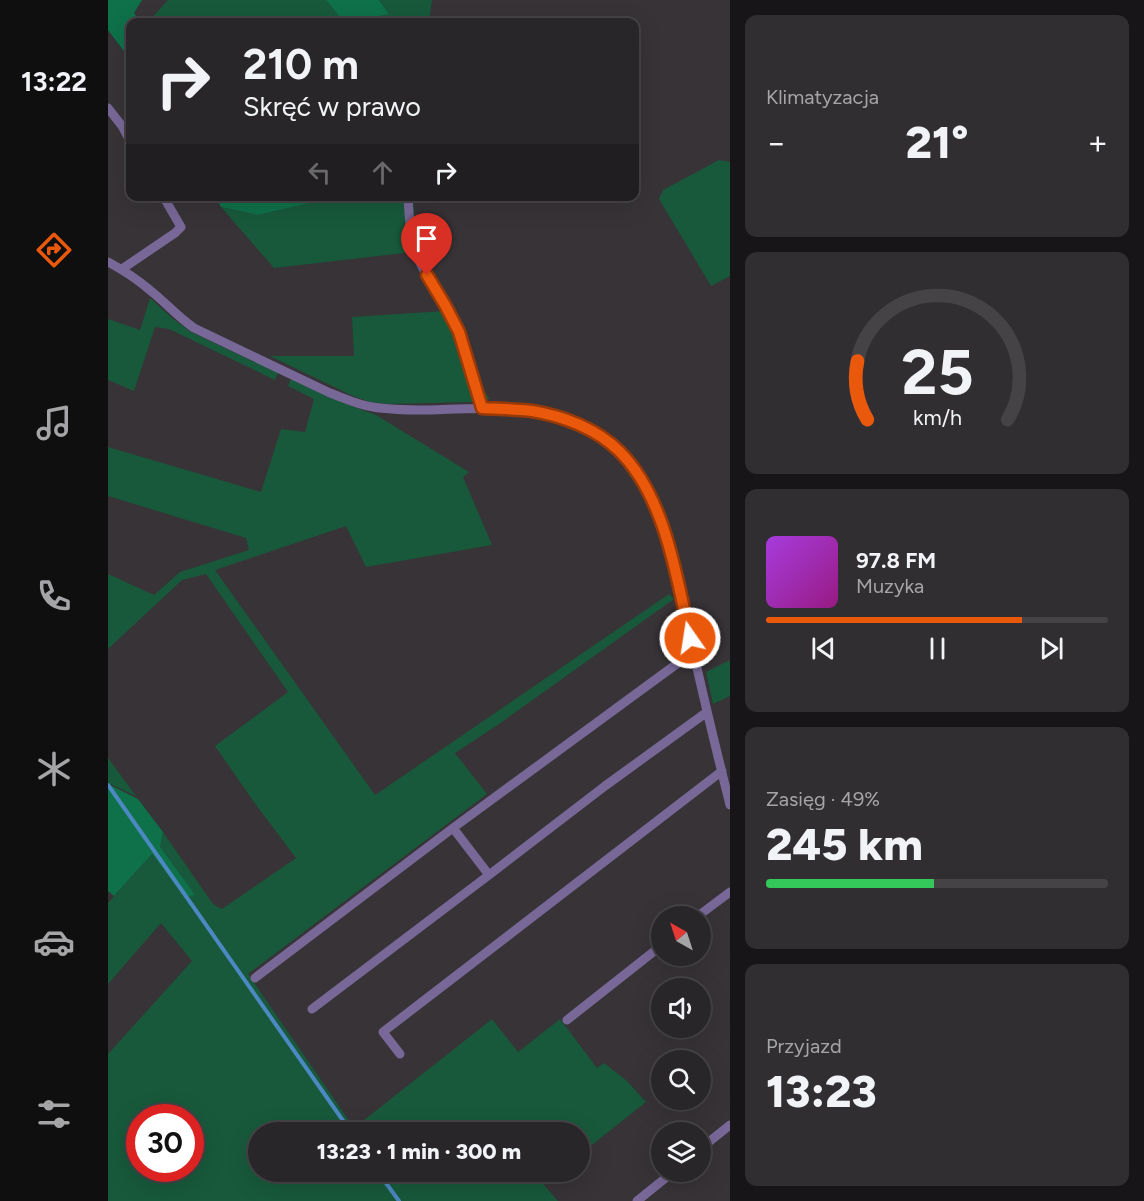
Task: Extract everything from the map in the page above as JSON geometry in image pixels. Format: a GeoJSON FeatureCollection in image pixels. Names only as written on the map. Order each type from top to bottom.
{"type":"FeatureCollection","features":[{"type":"Feature","properties":{"kind":"street"},"geometry":{"type":"LineString","coordinates":[[108,108],[126,134]]}},
{"type":"Feature","properties":{"kind":"street"},"geometry":{"type":"LineString","coordinates":[[122,269],[181,227],[166,201]]}},
{"type":"Feature","properties":{"kind":"street"},"geometry":{"type":"LineString","coordinates":[[408,201],[410,226],[417,254],[459,332],[482,408]]}},
{"type":"Feature","properties":{"kind":"street"},"geometry":{"type":"LineString","coordinates":[[108,262],[122,269],[150,290],[194,328],[351,401],[372,407],[399,409],[482,408],[533,412],[578,424],[599,435],[620,452],[641,479],[654,506],[673,563],[730,805]]}},
{"type":"Feature","properties":{"kind":"street"},"geometry":{"type":"LineString","coordinates":[[255,978],[453,828],[693,652]]}},
{"type":"Feature","properties":{"kind":"street"},"geometry":{"type":"LineString","coordinates":[[312,1009],[605,786],[707,712]]}},
{"type":"Feature","properties":{"kind":"street"},"geometry":{"type":"LineString","coordinates":[[400,1054],[383,1032],[722,771]]}},
{"type":"Feature","properties":{"kind":"street"},"geometry":{"type":"LineString","coordinates":[[453,828],[489,875]]}},
{"type":"Feature","properties":{"kind":"street"},"geometry":{"type":"LineString","coordinates":[[711,906],[730,892]]}},
{"type":"Feature","properties":{"kind":"street"},"geometry":{"type":"LineString","coordinates":[[567,1020],[651,954]]}},
{"type":"Feature","properties":{"kind":"street"},"geometry":{"type":"LineString","coordinates":[[711,1140],[730,1125]]}},
{"type":"Feature","properties":{"kind":"street"},"geometry":{"type":"LineString","coordinates":[[637,1201],[661,1182]]}},
{"type":"Feature","properties":{"kind":"green space"},"geometry":{"type":"Polygon","coordinates":[[[108,0],[142,0],[134,13],[137,18],[126,18],[126,54],[108,30],[108,0]]]}},
{"type":"Feature","properties":{"kind":"green space"},"geometry":{"type":"Polygon","coordinates":[[[168,0],[326,0],[341,18],[152,18],[168,0]]]}},
{"type":"Feature","properties":{"kind":"green space"},"geometry":{"type":"Polygon","coordinates":[[[326,0],[379,0],[389,14],[370,18],[341,18],[326,0]]]}},
{"type":"Feature","properties":{"kind":"green space"},"geometry":{"type":"Polygon","coordinates":[[[379,0],[432,0],[430,18],[370,18],[389,14],[379,0]]]}},
{"type":"Feature","properties":{"kind":"green space"},"geometry":{"type":"Polygon","coordinates":[[[719,160],[730,162],[730,276],[711,286],[659,199],[663,190],[719,160]]]}},
{"type":"Feature","properties":{"kind":"green space"},"geometry":{"type":"Polygon","coordinates":[[[218,201],[319,201],[258,215],[221,207],[218,201]]]}},
{"type":"Feature","properties":{"kind":"green space"},"geometry":{"type":"Polygon","coordinates":[[[319,201],[413,201],[416,231],[423,257],[430,274],[460,325],[482,386],[490,399],[471,402],[389,404],[370,402],[270,356],[354,356],[352,317],[445,311],[413,252],[274,268],[221,207],[258,215],[319,201]]]}},
{"type":"Feature","properties":{"kind":"green space"},"geometry":{"type":"Polygon","coordinates":[[[150,298],[191,332],[278,373],[275,380],[169,329],[155,327],[134,391],[108,380],[108,319],[140,330],[150,298]]]}},
{"type":"Feature","properties":{"kind":"green space"},"geometry":{"type":"Polygon","coordinates":[[[291,379],[328,397],[376,415],[469,472],[463,477],[492,545],[366,567],[346,526],[215,570],[375,795],[669,594],[674,599],[455,753],[487,794],[248,974],[350,1122],[248,1122],[248,1182],[546,1182],[543,1184],[558,1201],[108,1201],[108,1054],[192,961],[161,923],[108,984],[108,903],[152,854],[184,897],[160,847],[163,832],[213,904],[222,909],[296,858],[215,746],[288,692],[206,574],[182,580],[108,649],[108,574],[154,595],[180,572],[249,550],[246,538],[108,496],[108,447],[261,492],[281,429],[305,432],[314,399],[288,386],[291,379]]]}},
{"type":"Feature","properties":{"kind":"green space"},"geometry":{"type":"Polygon","coordinates":[[[730,660],[730,696],[713,704],[706,672],[730,660]]]}},
{"type":"Feature","properties":{"kind":"green space"},"geometry":{"type":"Polygon","coordinates":[[[108,758],[136,796],[108,783],[108,758]]]}},
{"type":"Feature","properties":{"kind":"green space"},"geometry":{"type":"Polygon","coordinates":[[[108,784],[138,799],[163,832],[160,847],[195,895],[184,897],[152,854],[114,896],[108,891],[108,784]]]}},
{"type":"Feature","properties":{"kind":"green space"},"geometry":{"type":"Polygon","coordinates":[[[492,1019],[518,1052],[560,1019],[597,1068],[604,1063],[627,1081],[646,1102],[590,1146],[590,1122],[362,1122],[492,1019]]]}},
{"type":"Feature","properties":{"kind":"waterway"},"geometry":{"type":"LineString","coordinates":[[108,785],[344,1122]]}},
{"type":"Feature","properties":{"kind":"waterway"},"geometry":{"type":"LineString","coordinates":[[385,1182],[399,1201]]}},
{"type":"Feature","properties":{"kind":"route"},"geometry":{"type":"LineString","coordinates":[[427,275],[459,332],[482,408],[533,412],[578,424],[611,444],[632,465],[654,506],[664,533],[690,638]]}}]}
